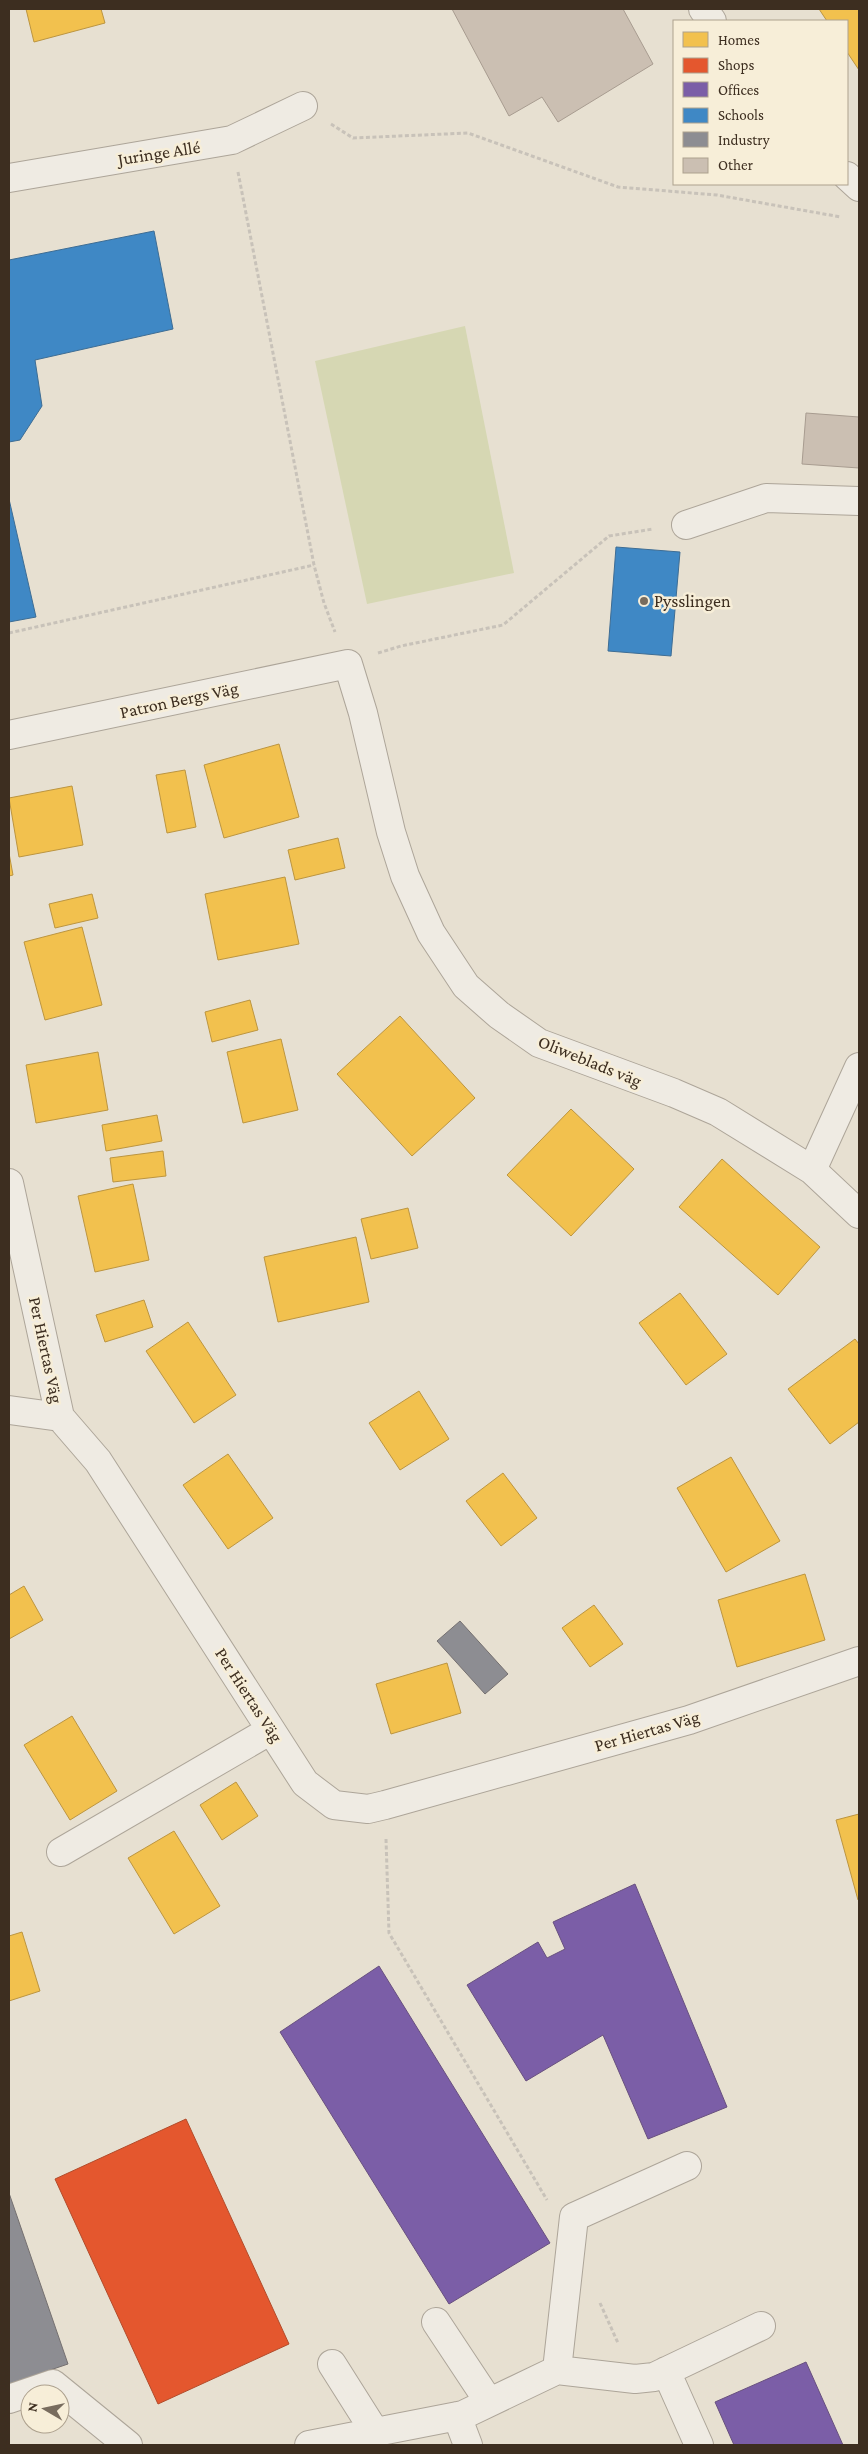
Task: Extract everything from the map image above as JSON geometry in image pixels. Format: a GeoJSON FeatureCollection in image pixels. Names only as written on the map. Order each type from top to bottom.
{"type":"FeatureCollection","features":[{"type":"Feature","properties":{"kind":"street"},"geometry":{"type":"LineString","coordinates":[[704,9],[711,20]]}},
{"type":"Feature","properties":{"kind":"street","name":"Juringe Allé"},"geometry":{"type":"LineString","coordinates":[[9,178],[232,140],[303,106]]}},
{"type":"Feature","properties":{"kind":"street"},"geometry":{"type":"LineString","coordinates":[[848,177],[859,188]]}},
{"type":"Feature","properties":{"kind":"street"},"geometry":{"type":"LineString","coordinates":[[686,525],[766,498],[859,501]]}},
{"type":"Feature","properties":{"kind":"street","name":"Patron Bergs Väg"},"geometry":{"type":"LineString","coordinates":[[9,736],[348,664]]}},
{"type":"Feature","properties":{"kind":"street","name":"Oliweblads väg"},"geometry":{"type":"LineString","coordinates":[[348,664],[363,712],[391,832],[405,876],[431,933],[466,986],[499,1015],[538,1042],[674,1093],[718,1112],[812,1170],[859,1214]]}},
{"type":"Feature","properties":{"kind":"street"},"geometry":{"type":"LineString","coordinates":[[812,1170],[859,1068]]}},
{"type":"Feature","properties":{"kind":"street","name":"Per Hiertas Väg"},"geometry":{"type":"LineString","coordinates":[[9,1183],[60,1417],[98,1461],[305,1783],[334,1805],[368,1810],[688,1720],[859,1661]]}},
{"type":"Feature","properties":{"kind":"street"},"geometry":{"type":"LineString","coordinates":[[9,1410],[60,1417]]}},
{"type":"Feature","properties":{"kind":"street"},"geometry":{"type":"LineString","coordinates":[[61,1852],[271,1730]]}},
{"type":"Feature","properties":{"kind":"street"},"geometry":{"type":"LineString","coordinates":[[557,2370],[574,2217],[687,2166]]}},
{"type":"Feature","properties":{"kind":"street"},"geometry":{"type":"LineString","coordinates":[[436,2322],[489,2402]]}},
{"type":"Feature","properties":{"kind":"street"},"geometry":{"type":"LineString","coordinates":[[317,2444],[457,2416],[557,2370],[635,2379],[654,2376],[761,2326]]}},
{"type":"Feature","properties":{"kind":"street"},"geometry":{"type":"LineString","coordinates":[[332,2364],[375,2432]]}},
{"type":"Feature","properties":{"kind":"street"},"geometry":{"type":"LineString","coordinates":[[666,2371],[699,2445]]}},
{"type":"Feature","properties":{"kind":"street"},"geometry":{"type":"LineString","coordinates":[[9,2399],[53,2384],[128,2445]]}},
{"type":"Feature","properties":{"kind":"street"},"geometry":{"type":"LineString","coordinates":[[457,2416],[468,2445]]}},
{"type":"Feature","properties":{"kind":"path"},"geometry":{"type":"LineString","coordinates":[[303,106],[353,138],[468,133],[618,187],[717,195],[850,219]]}},
{"type":"Feature","properties":{"kind":"path"},"geometry":{"type":"LineString","coordinates":[[232,140],[268,336],[314,565],[324,603],[348,664],[401,646],[503,625],[609,536],[686,525]]}},
{"type":"Feature","properties":{"kind":"path"},"geometry":{"type":"LineString","coordinates":[[9,633],[314,565]]}},
{"type":"Feature","properties":{"kind":"path"},"geometry":{"type":"LineString","coordinates":[[385,1805],[389,1933],[571,2241]]}},
{"type":"Feature","properties":{"kind":"path"},"geometry":{"type":"LineString","coordinates":[[599,2302],[635,2379]]}},
{"type":"Feature","properties":{"kind":"green space"},"geometry":{"type":"Polygon","coordinates":[[[465,326],[514,573],[367,604],[315,361],[465,326]]]}},
{"type":"Feature","properties":{"kind":"building: Homes"},"geometry":{"type":"Polygon","coordinates":[[[26,9],[101,9],[105,23],[34,42],[26,9]]]}},
{"type":"Feature","properties":{"kind":"building: Homes"},"geometry":{"type":"Polygon","coordinates":[[[819,9],[859,9],[859,70],[848,54],[848,20],[826,20],[819,9]]]}},
{"type":"Feature","properties":{"kind":"building: Homes"},"geometry":{"type":"Polygon","coordinates":[[[279,744],[299,817],[224,838],[204,765],[279,744]]]}},
{"type":"Feature","properties":{"kind":"building: Homes"},"geometry":{"type":"Polygon","coordinates":[[[185,770],[196,827],[167,833],[156,775],[185,770]]]}},
{"type":"Feature","properties":{"kind":"building: Homes"},"geometry":{"type":"Polygon","coordinates":[[[72,786],[83,845],[19,857],[9,798],[72,786]]]}},
{"type":"Feature","properties":{"kind":"building: Homes"},"geometry":{"type":"Polygon","coordinates":[[[338,838],[345,868],[295,880],[288,850],[338,838]]]}},
{"type":"Feature","properties":{"kind":"building: Homes"},"geometry":{"type":"Polygon","coordinates":[[[9,853],[13,875],[9,876],[9,853]]]}},
{"type":"Feature","properties":{"kind":"building: Homes"},"geometry":{"type":"Polygon","coordinates":[[[285,877],[299,944],[218,960],[205,894],[285,877]]]}},
{"type":"Feature","properties":{"kind":"building: Homes"},"geometry":{"type":"Polygon","coordinates":[[[92,894],[98,918],[55,928],[49,904],[92,894]]]}},
{"type":"Feature","properties":{"kind":"building: Homes"},"geometry":{"type":"Polygon","coordinates":[[[82,927],[102,1005],[45,1020],[24,942],[82,927]]]}},
{"type":"Feature","properties":{"kind":"building: Homes"},"geometry":{"type":"Polygon","coordinates":[[[250,1000],[258,1030],[212,1042],[205,1012],[250,1000]]]}},
{"type":"Feature","properties":{"kind":"building: Homes"},"geometry":{"type":"Polygon","coordinates":[[[400,1016],[475,1098],[412,1156],[337,1074],[400,1016]]]}},
{"type":"Feature","properties":{"kind":"building: Homes"},"geometry":{"type":"Polygon","coordinates":[[[281,1039],[298,1110],[243,1123],[227,1052],[281,1039]]]}},
{"type":"Feature","properties":{"kind":"building: Homes"},"geometry":{"type":"Polygon","coordinates":[[[98,1052],[108,1110],[36,1123],[26,1065],[98,1052]]]}},
{"type":"Feature","properties":{"kind":"building: Homes"},"geometry":{"type":"Polygon","coordinates":[[[571,1109],[634,1169],[571,1236],[507,1175],[571,1109]]]}},
{"type":"Feature","properties":{"kind":"building: Homes"},"geometry":{"type":"Polygon","coordinates":[[[157,1115],[162,1141],[106,1151],[102,1125],[157,1115]]]}},
{"type":"Feature","properties":{"kind":"building: Homes"},"geometry":{"type":"Polygon","coordinates":[[[163,1151],[166,1176],[113,1182],[110,1158],[163,1151]]]}},
{"type":"Feature","properties":{"kind":"building: Homes"},"geometry":{"type":"Polygon","coordinates":[[[722,1159],[820,1247],[778,1295],[679,1207],[722,1159]]]}},
{"type":"Feature","properties":{"kind":"building: Homes"},"geometry":{"type":"Polygon","coordinates":[[[133,1184],[149,1260],[95,1272],[78,1196],[133,1184]]]}},
{"type":"Feature","properties":{"kind":"building: Homes"},"geometry":{"type":"Polygon","coordinates":[[[408,1208],[418,1248],[371,1259],[361,1219],[408,1208]]]}},
{"type":"Feature","properties":{"kind":"building: Homes"},"geometry":{"type":"Polygon","coordinates":[[[356,1237],[369,1302],[278,1322],[264,1257],[356,1237]]]}},
{"type":"Feature","properties":{"kind":"building: Homes"},"geometry":{"type":"Polygon","coordinates":[[[680,1293],[727,1354],[686,1385],[639,1323],[680,1293]]]}},
{"type":"Feature","properties":{"kind":"building: Homes"},"geometry":{"type":"Polygon","coordinates":[[[144,1300],[153,1327],[105,1342],[96,1315],[144,1300]]]}},
{"type":"Feature","properties":{"kind":"building: Homes"},"geometry":{"type":"Polygon","coordinates":[[[188,1322],[236,1395],[194,1423],[146,1351],[188,1322]]]}},
{"type":"Feature","properties":{"kind":"building: Homes"},"geometry":{"type":"Polygon","coordinates":[[[855,1339],[859,1344],[859,1422],[830,1444],[788,1389],[855,1339]]]}},
{"type":"Feature","properties":{"kind":"building: Homes"},"geometry":{"type":"Polygon","coordinates":[[[419,1391],[449,1439],[400,1470],[369,1423],[419,1391]]]}},
{"type":"Feature","properties":{"kind":"building: Homes"},"geometry":{"type":"Polygon","coordinates":[[[228,1454],[273,1518],[228,1549],[183,1485],[228,1454]]]}},
{"type":"Feature","properties":{"kind":"building: Homes"},"geometry":{"type":"Polygon","coordinates":[[[731,1457],[780,1541],[726,1572],[677,1488],[731,1457]]]}},
{"type":"Feature","properties":{"kind":"building: Homes"},"geometry":{"type":"Polygon","coordinates":[[[503,1473],[537,1518],[501,1546],[466,1501],[503,1473]]]}},
{"type":"Feature","properties":{"kind":"building: Homes"},"geometry":{"type":"Polygon","coordinates":[[[805,1574],[825,1640],[737,1667],[718,1600],[805,1574]]]}},
{"type":"Feature","properties":{"kind":"building: Homes"},"geometry":{"type":"Polygon","coordinates":[[[24,1586],[43,1620],[9,1639],[9,1595],[24,1586]]]}},
{"type":"Feature","properties":{"kind":"building: Homes"},"geometry":{"type":"Polygon","coordinates":[[[594,1605],[623,1644],[590,1667],[562,1628],[594,1605]]]}},
{"type":"Feature","properties":{"kind":"building: Homes"},"geometry":{"type":"Polygon","coordinates":[[[447,1663],[461,1713],[391,1734],[376,1684],[447,1663]]]}},
{"type":"Feature","properties":{"kind":"building: Homes"},"geometry":{"type":"Polygon","coordinates":[[[72,1716],[117,1791],[70,1820],[24,1745],[72,1716]]]}},
{"type":"Feature","properties":{"kind":"building: Homes"},"geometry":{"type":"Polygon","coordinates":[[[236,1782],[258,1816],[222,1840],[200,1805],[236,1782]]]}},
{"type":"Feature","properties":{"kind":"building: Homes"},"geometry":{"type":"Polygon","coordinates":[[[859,1814],[859,1899],[858,1900],[836,1820],[859,1814]]]}},
{"type":"Feature","properties":{"kind":"building: Homes"},"geometry":{"type":"Polygon","coordinates":[[[174,1831],[220,1906],[174,1934],[128,1858],[174,1831]]]}},
{"type":"Feature","properties":{"kind":"building: Homes"},"geometry":{"type":"Polygon","coordinates":[[[22,1932],[40,1991],[9,2001],[9,1936],[22,1932]]]}},
{"type":"Feature","properties":{"kind":"building: Shops"},"geometry":{"type":"Polygon","coordinates":[[[186,2119],[289,2344],[158,2404],[55,2179],[186,2119]]]}},
{"type":"Feature","properties":{"kind":"building: Offices"},"geometry":{"type":"Polygon","coordinates":[[[635,1884],[727,2107],[648,2139],[603,2035],[526,2081],[467,1985],[538,1942],[547,1958],[565,1949],[553,1922],[635,1884]]]}},
{"type":"Feature","properties":{"kind":"building: Offices"},"geometry":{"type":"Polygon","coordinates":[[[379,1966],[550,2243],[449,2304],[280,2032],[379,1966]]]}},
{"type":"Feature","properties":{"kind":"building: Offices"},"geometry":{"type":"Polygon","coordinates":[[[806,2362],[843,2445],[734,2445],[715,2402],[806,2362]]]}},
{"type":"Feature","properties":{"kind":"building: Schools"},"geometry":{"type":"Polygon","coordinates":[[[154,231],[173,329],[35,360],[42,406],[20,440],[9,442],[9,260],[154,231]]]}},
{"type":"Feature","properties":{"kind":"building: Schools"},"geometry":{"type":"Polygon","coordinates":[[[9,499],[36,617],[9,622],[9,499]]]}},
{"type":"Feature","properties":{"kind":"building: Schools","name":"Pysslingen"},"geometry":{"type":"Polygon","coordinates":[[[616,547],[680,552],[671,656],[608,651],[616,547]]]}},
{"type":"Feature","properties":{"kind":"building: Industry"},"geometry":{"type":"Polygon","coordinates":[[[460,1621],[508,1674],[485,1694],[437,1641],[460,1621]]]}},
{"type":"Feature","properties":{"kind":"building: Industry"},"geometry":{"type":"Polygon","coordinates":[[[9,2193],[68,2364],[9,2384],[9,2193]]]}},
{"type":"Feature","properties":{"kind":"building: Other"},"geometry":{"type":"Polygon","coordinates":[[[452,9],[623,9],[653,64],[558,122],[542,97],[509,116],[452,9]]]}},
{"type":"Feature","properties":{"kind":"building: Other"},"geometry":{"type":"Polygon","coordinates":[[[806,413],[859,417],[859,468],[802,464],[806,413]]]}},
{"type":"Feature","properties":{"kind":"place","name":"Pysslingen"},"geometry":{"type":"Point","coordinates":[644,601]}}]}
